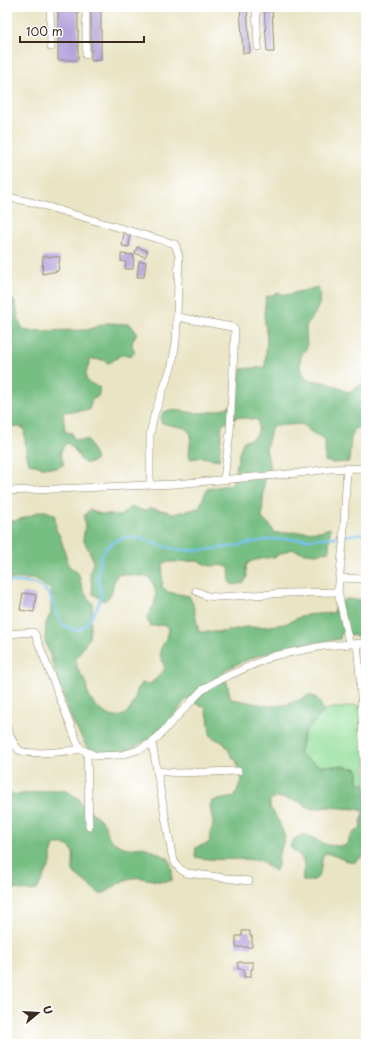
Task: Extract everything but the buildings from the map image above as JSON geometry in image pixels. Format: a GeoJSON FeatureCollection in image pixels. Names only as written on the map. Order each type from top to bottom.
{"type":"FeatureCollection","features":[{"type":"Feature","properties":{"kind":"street"},"geometry":{"type":"LineString","coordinates":[[50,7],[51,47]]}},
{"type":"Feature","properties":{"kind":"street"},"geometry":{"type":"LineString","coordinates":[[86,7],[86,55]]}},
{"type":"Feature","properties":{"kind":"street"},"geometry":{"type":"LineString","coordinates":[[256,7],[258,47]]}},
{"type":"Feature","properties":{"kind":"street"},"geometry":{"type":"LineString","coordinates":[[7,197],[30,202],[174,243],[177,247],[176,342],[172,365],[154,415],[150,435],[150,484]]}},
{"type":"Feature","properties":{"kind":"street"},"geometry":{"type":"LineString","coordinates":[[177,317],[232,327],[235,330],[230,432],[224,479]]}},
{"type":"Feature","properties":{"kind":"street"},"geometry":{"type":"LineString","coordinates":[[347,468],[343,544],[338,592],[349,644]]}},
{"type":"Feature","properties":{"kind":"street"},"geometry":{"type":"LineString","coordinates":[[7,491],[176,484],[347,468],[366,468]]}},
{"type":"Feature","properties":{"kind":"street"},"geometry":{"type":"LineString","coordinates":[[339,578],[366,579]]}},
{"type":"Feature","properties":{"kind":"street"},"geometry":{"type":"LineString","coordinates":[[196,591],[207,596],[218,597],[338,592]]}},
{"type":"Feature","properties":{"kind":"street"},"geometry":{"type":"LineString","coordinates":[[7,634],[32,632],[35,634],[77,742],[84,751],[89,827]]}},
{"type":"Feature","properties":{"kind":"street"},"geometry":{"type":"LineString","coordinates":[[357,643],[365,782]]}},
{"type":"Feature","properties":{"kind":"street"},"geometry":{"type":"LineString","coordinates":[[7,727],[17,748],[23,752],[59,753],[84,751],[96,756],[121,755],[138,750],[152,743],[201,691],[216,681],[273,656],[323,646],[366,643]]}},
{"type":"Feature","properties":{"kind":"street"},"geometry":{"type":"LineString","coordinates":[[152,743],[172,855],[175,864],[180,870],[187,873],[249,881]]}},
{"type":"Feature","properties":{"kind":"street"},"geometry":{"type":"LineString","coordinates":[[157,771],[178,773],[238,771]]}},
{"type":"Feature","properties":{"kind":"green space"},"geometry":{"type":"Polygon","coordinates":[[[318,287],[320,298],[318,308],[306,326],[307,348],[300,360],[302,372],[308,380],[329,383],[345,391],[352,392],[366,382],[366,426],[354,430],[351,438],[349,462],[333,463],[325,461],[325,439],[311,432],[302,424],[272,426],[266,449],[270,468],[264,484],[262,517],[275,533],[321,531],[330,528],[329,551],[316,554],[291,549],[274,557],[252,561],[246,566],[247,577],[244,583],[234,585],[230,583],[229,567],[219,565],[211,566],[197,561],[163,563],[162,587],[168,592],[189,596],[193,604],[199,632],[223,632],[246,627],[285,624],[304,615],[333,613],[336,606],[346,599],[359,600],[365,597],[366,594],[366,641],[365,638],[341,633],[340,639],[305,644],[271,652],[249,659],[224,671],[231,699],[276,706],[293,702],[309,695],[317,698],[324,711],[304,733],[299,755],[320,766],[341,766],[358,769],[358,783],[366,784],[366,854],[353,863],[326,853],[323,856],[318,877],[314,880],[303,881],[303,861],[290,846],[294,839],[303,834],[325,844],[345,846],[353,833],[360,829],[363,811],[357,809],[327,807],[312,809],[298,801],[277,797],[270,800],[270,807],[278,820],[285,837],[278,856],[276,871],[268,867],[263,861],[195,857],[196,847],[209,843],[213,823],[210,806],[212,801],[234,797],[242,780],[236,760],[232,757],[227,747],[222,742],[212,737],[205,707],[186,699],[164,728],[130,749],[100,755],[88,750],[71,718],[45,640],[46,623],[51,613],[51,590],[34,579],[11,579],[7,582],[7,521],[15,521],[39,511],[46,511],[55,515],[56,530],[60,536],[69,566],[78,573],[84,592],[93,603],[89,638],[76,659],[77,667],[87,684],[88,695],[95,705],[110,716],[115,717],[124,715],[131,708],[141,683],[150,684],[164,670],[160,652],[168,635],[169,628],[166,625],[151,626],[147,620],[156,596],[153,584],[149,577],[120,574],[116,577],[111,594],[104,601],[93,594],[90,572],[93,565],[92,557],[83,539],[85,528],[84,516],[89,510],[101,514],[120,516],[132,507],[144,511],[150,508],[173,514],[199,508],[207,489],[232,484],[238,457],[244,441],[257,435],[258,420],[237,417],[222,425],[219,460],[202,457],[191,459],[189,456],[191,434],[185,428],[161,423],[162,414],[172,410],[199,413],[208,412],[235,404],[241,369],[265,367],[267,339],[264,315],[266,297],[279,293],[286,295],[318,287]]]}},
{"type":"Feature","properties":{"kind":"green space"},"geometry":{"type":"Polygon","coordinates":[[[10,296],[15,304],[19,321],[24,330],[87,330],[107,323],[130,324],[137,333],[132,342],[132,347],[135,352],[132,355],[121,355],[107,363],[104,360],[91,359],[86,372],[86,378],[87,381],[99,387],[99,392],[98,397],[92,399],[89,410],[63,412],[65,432],[72,433],[73,438],[75,439],[88,440],[96,459],[91,463],[84,463],[73,448],[67,443],[61,451],[64,464],[58,468],[41,467],[29,463],[26,452],[24,428],[12,426],[7,419],[7,298],[10,296]]]}},
{"type":"Feature","properties":{"kind":"green space"},"geometry":{"type":"Polygon","coordinates":[[[355,705],[365,708],[366,784],[358,784],[358,769],[341,766],[320,766],[299,755],[304,733],[324,711],[331,708],[342,708],[355,705]]]}},
{"type":"Feature","properties":{"kind":"green space"},"geometry":{"type":"Polygon","coordinates":[[[7,788],[8,792],[16,795],[50,790],[65,790],[78,798],[82,805],[105,824],[107,834],[116,844],[130,848],[146,848],[169,859],[172,869],[172,880],[163,882],[143,878],[133,878],[122,881],[108,891],[100,894],[74,873],[73,853],[70,847],[64,845],[54,845],[51,855],[51,863],[37,890],[30,891],[14,889],[7,886],[7,788]]]}},
{"type":"Feature","properties":{"kind":"waterway"},"geometry":{"type":"LineString","coordinates":[[7,582],[26,582],[40,586],[49,594],[56,614],[64,625],[71,629],[81,630],[94,614],[99,604],[101,592],[98,575],[103,554],[107,547],[117,540],[135,538],[172,549],[204,550],[224,548],[272,539],[312,539],[366,533]]}}]}
